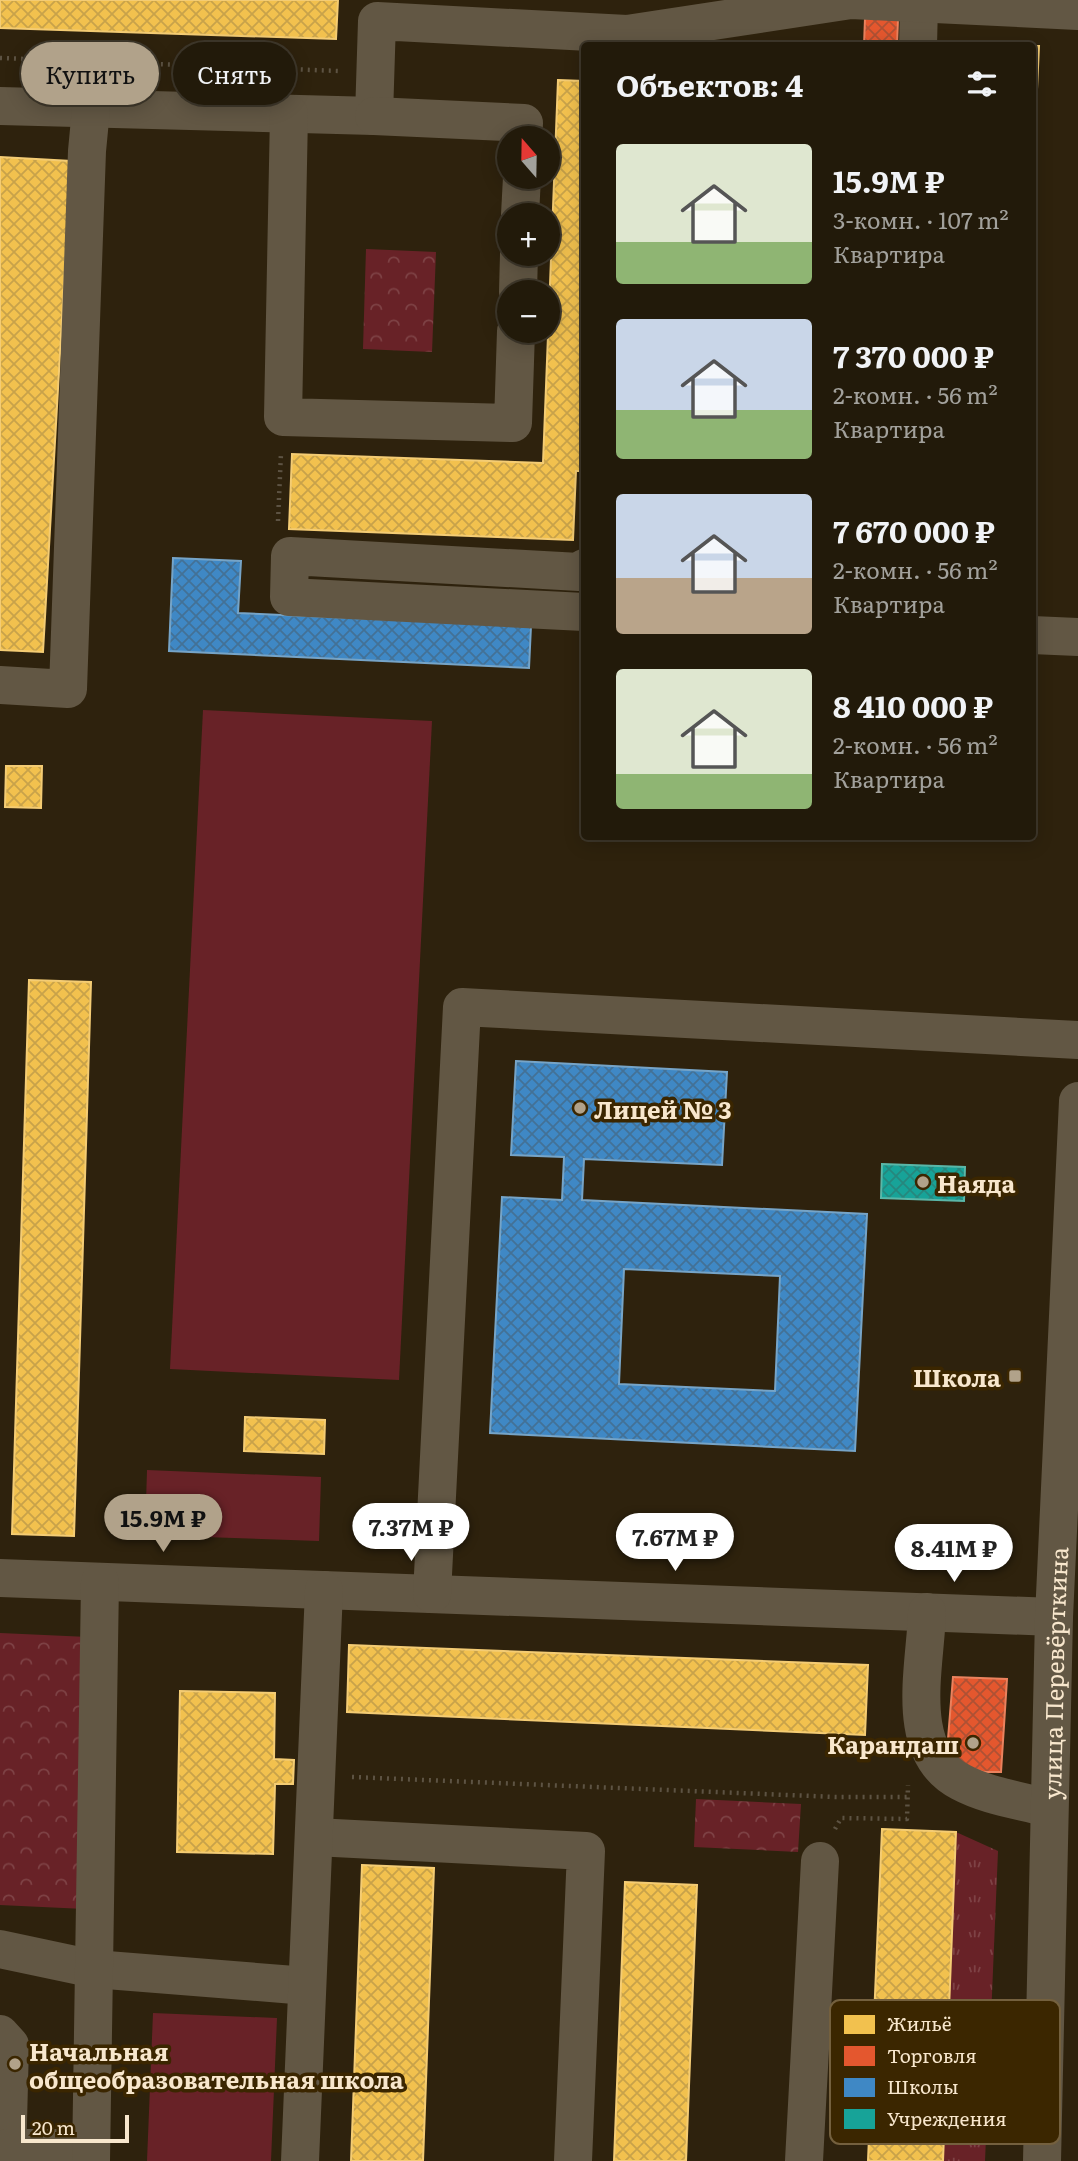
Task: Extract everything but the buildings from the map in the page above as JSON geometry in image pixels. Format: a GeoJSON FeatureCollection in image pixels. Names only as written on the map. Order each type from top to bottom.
{"type":"FeatureCollection","features":[{"type":"Feature","properties":{"kind":"street"},"geometry":{"type":"LineString","coordinates":[[374,116],[377,10],[627,17],[670,36],[851,0],[1078,11]]}},
{"type":"Feature","properties":{"kind":"street"},"geometry":{"type":"LineString","coordinates":[[897,2],[916,42]]}},
{"type":"Feature","properties":{"kind":"street"},"geometry":{"type":"LineString","coordinates":[[0,106],[374,116],[523,123],[523,126]]}},
{"type":"Feature","properties":{"kind":"street"},"geometry":{"type":"LineString","coordinates":[[0,685],[68,689],[87,152],[91,109]]}},
{"type":"Feature","properties":{"kind":"street"},"geometry":{"type":"LineString","coordinates":[[289,114],[283,417],[513,423],[516,343]]}},
{"type":"Feature","properties":{"kind":"street"},"geometry":{"type":"LineString","coordinates":[[581,570],[290,556],[289,597],[581,612]]}},
{"type":"Feature","properties":{"kind":"street"},"geometry":{"type":"LineString","coordinates":[[1036,635],[1078,637]]}},
{"type":"Feature","properties":{"kind":"street"},"geometry":{"type":"LineString","coordinates":[[432,1594],[461,1007],[1078,1040]]}},
{"type":"Feature","properties":{"kind":"street","name":"улица Перевёрткина"},"geometry":{"type":"LineString","coordinates":[[1045,2000],[1048,1808],[1064,1731],[1054,1617],[1078,1101]]}},
{"type":"Feature","properties":{"kind":"street"},"geometry":{"type":"LineString","coordinates":[[0,1578],[1054,1617]]}},
{"type":"Feature","properties":{"kind":"street"},"geometry":{"type":"LineString","coordinates":[[0,2034],[10,2045],[7,2155],[91,2154],[100,1582]]}},
{"type":"Feature","properties":{"kind":"street"},"geometry":{"type":"LineString","coordinates":[[300,2161],[324,1590]]}},
{"type":"Feature","properties":{"kind":"street"},"geometry":{"type":"LineString","coordinates":[[927,1612],[922,1718],[930,1749],[958,1781],[1048,1808]]}},
{"type":"Feature","properties":{"kind":"street"},"geometry":{"type":"LineString","coordinates":[[315,1837],[586,1850],[573,2161]]}},
{"type":"Feature","properties":{"kind":"street"},"geometry":{"type":"LineString","coordinates":[[804,2161],[820,1861]]}},
{"type":"Feature","properties":{"kind":"street"},"geometry":{"type":"LineString","coordinates":[[0,1949],[94,1969],[307,1986]]}},
{"type":"Feature","properties":{"kind":"path"},"geometry":{"type":"LineString","coordinates":[[0,58],[375,72]]}},
{"type":"Feature","properties":{"kind":"path"},"geometry":{"type":"LineString","coordinates":[[283,417],[277,532],[290,556]]}},
{"type":"Feature","properties":{"kind":"path"},"geometry":{"type":"LineString","coordinates":[[317,1775],[858,1798],[907,1797]]}},
{"type":"Feature","properties":{"kind":"path"},"geometry":{"type":"LineString","coordinates":[[820,1861],[841,1818],[907,1819],[908,1783]]}},
{"type":"Feature","properties":{"kind":"green space"},"geometry":{"type":"Polygon","coordinates":[[[366,249],[436,252],[432,352],[363,349],[366,249]]]}},
{"type":"Feature","properties":{"kind":"green space"},"geometry":{"type":"Polygon","coordinates":[[[203,710],[432,721],[399,1380],[170,1369],[203,710]]]}},
{"type":"Feature","properties":{"kind":"green space"},"geometry":{"type":"Polygon","coordinates":[[[147,1470],[321,1477],[319,1541],[145,1535],[147,1470]]]}},
{"type":"Feature","properties":{"kind":"green space"},"geometry":{"type":"Polygon","coordinates":[[[0,1633],[88,1637],[85,1909],[0,1905],[0,1633]]]}},
{"type":"Feature","properties":{"kind":"green space"},"geometry":{"type":"Polygon","coordinates":[[[696,1799],[801,1804],[798,1852],[694,1847],[696,1799]]]}},
{"type":"Feature","properties":{"kind":"green space"},"geometry":{"type":"Polygon","coordinates":[[[956,1832],[998,1851],[992,2000],[949,2000],[956,1832]]]}},
{"type":"Feature","properties":{"kind":"green space"},"geometry":{"type":"Polygon","coordinates":[[[153,2013],[277,2018],[271,2161],[147,2161],[153,2013]]]}},
{"type":"Feature","properties":{"kind":"green space"},"geometry":{"type":"Polygon","coordinates":[[[944,2144],[986,2144],[985,2161],[943,2161],[944,2144]]]}},
{"type":"Feature","properties":{"kind":"place","name":"Лицей № 3"},"geometry":{"type":"Point","coordinates":[580,1108]}},
{"type":"Feature","properties":{"kind":"place","name":"Наяда"},"geometry":{"type":"Point","coordinates":[923,1182]}},
{"type":"Feature","properties":{"kind":"place","name":"Школа"},"geometry":{"type":"Point","coordinates":[1015,1376]}},
{"type":"Feature","properties":{"kind":"place","name":"Карандаш"},"geometry":{"type":"Point","coordinates":[973,1743]}},
{"type":"Feature","properties":{"kind":"place","name":"Начальная общеобразовательная школа"},"geometry":{"type":"Point","coordinates":[15,2064]}}]}
